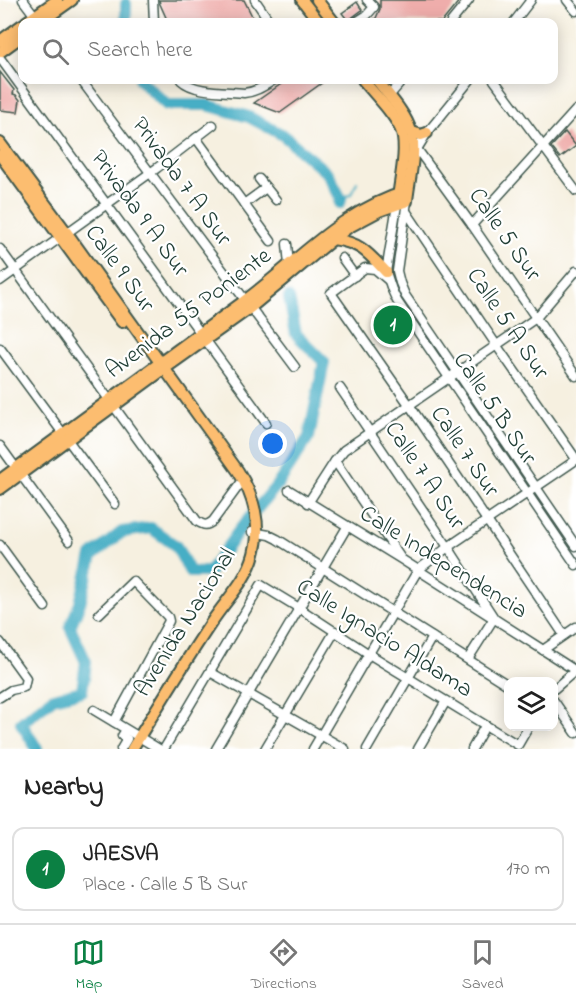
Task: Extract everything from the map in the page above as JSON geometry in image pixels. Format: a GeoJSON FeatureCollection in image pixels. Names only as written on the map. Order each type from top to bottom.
{"type":"FeatureCollection","features":[{"type":"Feature","properties":{"kind":"main road"},"geometry":{"type":"LineString","coordinates":[[36,18],[57,0]]}},
{"type":"Feature","properties":{"kind":"main road"},"geometry":{"type":"LineString","coordinates":[[38,18],[72,0]]}},
{"type":"Feature","properties":{"kind":"main road"},"geometry":{"type":"LineString","coordinates":[[302,0],[317,18]]}},
{"type":"Feature","properties":{"kind":"main road"},"geometry":{"type":"LineString","coordinates":[[317,0],[331,18]]}},
{"type":"Feature","properties":{"kind":"main road"},"geometry":{"type":"LineString","coordinates":[[0,41],[18,30]]}},
{"type":"Feature","properties":{"kind":"main road"},"geometry":{"type":"LineString","coordinates":[[0,52],[18,39]]}},
{"type":"Feature","properties":{"kind":"main road","name":"Calle 5 Sur"},"geometry":{"type":"LineString","coordinates":[[376,84],[389,96],[406,119],[412,145]]}},
{"type":"Feature","properties":{"kind":"main road","name":"Calle 5 Sur"},"geometry":{"type":"LineString","coordinates":[[376,84],[402,133],[412,145]]}},
{"type":"Feature","properties":{"kind":"main road"},"geometry":{"type":"LineString","coordinates":[[403,200],[401,173],[412,145],[421,135],[428,133]]}},
{"type":"Feature","properties":{"kind":"main road","name":"Calle 9 Sur"},"geometry":{"type":"LineString","coordinates":[[0,143],[63,236]]}},
{"type":"Feature","properties":{"kind":"main road"},"geometry":{"type":"LineString","coordinates":[[403,200],[412,145]]}},
{"type":"Feature","properties":{"kind":"main road","name":"Calle 9 Sur"},"geometry":{"type":"LineString","coordinates":[[0,155],[63,236],[242,481]]}},
{"type":"Feature","properties":{"kind":"main road","name":"Avenida 55 Poniente"},"geometry":{"type":"LineString","coordinates":[[0,489],[18,471],[247,305],[333,239],[362,220],[403,200]]}},
{"type":"Feature","properties":{"kind":"main road","name":"Avenida 55 Poniente"},"geometry":{"type":"LineString","coordinates":[[247,305],[289,265],[343,221],[377,202],[403,200]]}},
{"type":"Feature","properties":{"kind":"main road"},"geometry":{"type":"LineString","coordinates":[[333,239],[346,240],[360,246],[390,274]]}},
{"type":"Feature","properties":{"kind":"main road","name":"Avenida 55 Poniente"},"geometry":{"type":"LineString","coordinates":[[0,480],[18,471]]}},
{"type":"Feature","properties":{"kind":"main road","name":"Avenida Nacional"},"geometry":{"type":"LineString","coordinates":[[126,749],[133,734],[245,576],[254,555],[255,527],[249,499],[242,481]]}},
{"type":"Feature","properties":{"kind":"main road","name":"Avenida Nacional"},"geometry":{"type":"LineString","coordinates":[[132,749],[133,734]]}},
{"type":"Feature","properties":{"kind":"street"},"geometry":{"type":"LineString","coordinates":[[23,0],[30,18]]}},
{"type":"Feature","properties":{"kind":"street"},"geometry":{"type":"LineString","coordinates":[[153,0],[154,18]]}},
{"type":"Feature","properties":{"kind":"street"},"geometry":{"type":"LineString","coordinates":[[255,0],[267,18]]}},
{"type":"Feature","properties":{"kind":"street"},"geometry":{"type":"LineString","coordinates":[[454,18],[469,0]]}},
{"type":"Feature","properties":{"kind":"street"},"geometry":{"type":"LineString","coordinates":[[517,18],[531,0]]}},
{"type":"Feature","properties":{"kind":"street"},"geometry":{"type":"LineString","coordinates":[[567,0],[576,11]]}},
{"type":"Feature","properties":{"kind":"street"},"geometry":{"type":"LineString","coordinates":[[362,18],[367,15],[372,2]]}},
{"type":"Feature","properties":{"kind":"street","name":"Privada 9 A Sur"},"geometry":{"type":"LineString","coordinates":[[0,58],[18,83]]}},
{"type":"Feature","properties":{"kind":"street","name":"Privada 9 A Sur"},"geometry":{"type":"LineString","coordinates":[[19,84],[266,423]]}},
{"type":"Feature","properties":{"kind":"street","name":"Privada 7 A Sur"},"geometry":{"type":"LineString","coordinates":[[84,84],[295,368]]}},
{"type":"Feature","properties":{"kind":"street"},"geometry":{"type":"LineString","coordinates":[[186,84],[198,89],[244,93],[252,92],[267,84]]}},
{"type":"Feature","properties":{"kind":"street"},"geometry":{"type":"LineString","coordinates":[[389,96],[400,84]]}},
{"type":"Feature","properties":{"kind":"street"},"geometry":{"type":"LineString","coordinates":[[428,133],[467,84]]}},
{"type":"Feature","properties":{"kind":"street"},"geometry":{"type":"LineString","coordinates":[[497,84],[576,191]]}},
{"type":"Feature","properties":{"kind":"street"},"geometry":{"type":"LineString","coordinates":[[472,225],[576,110]]}},
{"type":"Feature","properties":{"kind":"street"},"geometry":{"type":"LineString","coordinates":[[0,281],[213,125]]}},
{"type":"Feature","properties":{"kind":"street"},"geometry":{"type":"LineString","coordinates":[[196,138],[271,241]]}},
{"type":"Feature","properties":{"kind":"street","name":"Calle 5 Sur"},"geometry":{"type":"LineString","coordinates":[[412,145],[472,225],[576,376]]}},
{"type":"Feature","properties":{"kind":"street"},"geometry":{"type":"LineString","coordinates":[[259,179],[276,200]]}},
{"type":"Feature","properties":{"kind":"street"},"geometry":{"type":"LineString","coordinates":[[244,204],[266,188]]}},
{"type":"Feature","properties":{"kind":"street"},"geometry":{"type":"LineString","coordinates":[[342,258],[355,276],[365,268],[390,274],[403,200]]}},
{"type":"Feature","properties":{"kind":"street","name":"Calle 5 A Sur"},"geometry":{"type":"LineString","coordinates":[[403,200],[497,346],[576,460]]}},
{"type":"Feature","properties":{"kind":"street"},"geometry":{"type":"LineString","coordinates":[[286,244],[289,265]]}},
{"type":"Feature","properties":{"kind":"street"},"geometry":{"type":"LineString","coordinates":[[0,249],[197,521],[202,525],[209,525],[242,481]]}},
{"type":"Feature","properties":{"kind":"street"},"geometry":{"type":"LineString","coordinates":[[308,502],[334,460],[344,450],[536,318],[576,271]]}},
{"type":"Feature","properties":{"kind":"street","name":"Calle 5 B Sur"},"geometry":{"type":"LineString","coordinates":[[390,274],[400,283],[405,295],[576,546]]}},
{"type":"Feature","properties":{"kind":"street","name":"Calle 5 B Sur"},"geometry":{"type":"LineString","coordinates":[[390,274],[397,301],[576,565]]}},
{"type":"Feature","properties":{"kind":"street","name":"Calle 7 Sur"},"geometry":{"type":"LineString","coordinates":[[355,276],[331,293],[564,635]]}},
{"type":"Feature","properties":{"kind":"street"},"geometry":{"type":"LineString","coordinates":[[0,348],[115,504]]}},
{"type":"Feature","properties":{"kind":"street","name":"Calle 7 A Sur"},"geometry":{"type":"LineString","coordinates":[[340,388],[494,618]]}},
{"type":"Feature","properties":{"kind":"street"},"geometry":{"type":"LineString","coordinates":[[0,446],[69,541]]}},
{"type":"Feature","properties":{"kind":"street"},"geometry":{"type":"LineString","coordinates":[[334,460],[401,559]]}},
{"type":"Feature","properties":{"kind":"street"},"geometry":{"type":"LineString","coordinates":[[313,749],[418,570],[576,460]]}},
{"type":"Feature","properties":{"kind":"street","name":"Calle Independencia"},"geometry":{"type":"LineString","coordinates":[[289,490],[576,670]]}},
{"type":"Feature","properties":{"kind":"street"},"geometry":{"type":"LineString","coordinates":[[255,527],[504,682]]}},
{"type":"Feature","properties":{"kind":"street"},"geometry":{"type":"LineString","coordinates":[[216,749],[347,527]]}},
{"type":"Feature","properties":{"kind":"street"},"geometry":{"type":"LineString","coordinates":[[0,545],[45,607]]}},
{"type":"Feature","properties":{"kind":"street"},"geometry":{"type":"LineString","coordinates":[[99,614],[133,581],[168,617],[169,621],[114,722]]}},
{"type":"Feature","properties":{"kind":"street","name":"Calle Ignacio Aldama"},"geometry":{"type":"LineString","coordinates":[[210,672],[261,585],[518,745],[526,731]]}},
{"type":"Feature","properties":{"kind":"street"},"geometry":{"type":"LineString","coordinates":[[468,659],[494,618]]}},
{"type":"Feature","properties":{"kind":"street"},"geometry":{"type":"LineString","coordinates":[[543,650],[576,627]]}},
{"type":"Feature","properties":{"kind":"street"},"geometry":{"type":"LineString","coordinates":[[265,749],[335,631]]}},
{"type":"Feature","properties":{"kind":"street"},"geometry":{"type":"LineString","coordinates":[[367,749],[432,637]]}},
{"type":"Feature","properties":{"kind":"street"},"geometry":{"type":"LineString","coordinates":[[0,642],[26,678],[24,687],[11,690],[0,697]]}},
{"type":"Feature","properties":{"kind":"street"},"geometry":{"type":"LineString","coordinates":[[558,686],[576,670]]}},
{"type":"Feature","properties":{"kind":"street"},"geometry":{"type":"LineString","coordinates":[[164,749],[210,672],[345,749]]}},
{"type":"Feature","properties":{"kind":"street"},"geometry":{"type":"LineString","coordinates":[[418,749],[446,701]]}},
{"type":"Feature","properties":{"kind":"street"},"geometry":{"type":"LineString","coordinates":[[558,707],[576,733]]}},
{"type":"Feature","properties":{"kind":"street"},"geometry":{"type":"LineString","coordinates":[[94,710],[159,749]]}},
{"type":"Feature","properties":{"kind":"street"},"geometry":{"type":"LineString","coordinates":[[472,749],[485,726]]}},
{"type":"Feature","properties":{"kind":"street"},"geometry":{"type":"LineString","coordinates":[[121,749],[127,739],[122,736],[133,734]]}},
{"type":"Feature","properties":{"kind":"building"},"geometry":{"type":"Polygon","coordinates":[[[159,0],[244,0],[253,18],[166,18],[159,0]]]}},
{"type":"Feature","properties":{"kind":"building"},"geometry":{"type":"Polygon","coordinates":[[[380,0],[460,0],[445,18],[376,18],[380,9],[380,0]]]}},
{"type":"Feature","properties":{"kind":"building"},"geometry":{"type":"Polygon","coordinates":[[[357,2],[362,10],[351,18],[346,18],[342,13],[357,2]]]}},
{"type":"Feature","properties":{"kind":"building"},"geometry":{"type":"Polygon","coordinates":[[[0,72],[14,90],[13,94],[20,100],[18,112],[0,110],[0,72]]]}},
{"type":"Feature","properties":{"kind":"building"},"geometry":{"type":"Polygon","coordinates":[[[281,84],[320,84],[280,113],[254,103],[281,84]]]}},
{"type":"Feature","properties":{"kind":"building"},"geometry":{"type":"Polygon","coordinates":[[[565,132],[576,146],[560,158],[551,147],[565,132]]]}},
{"type":"Feature","properties":{"kind":"building"},"geometry":{"type":"Polygon","coordinates":[[[398,315],[403,323],[388,333],[384,326],[398,315]]]}},
{"type":"Feature","properties":{"kind":"waterway"},"geometry":{"type":"LineString","coordinates":[[126,4],[126,18]]}},
{"type":"Feature","properties":{"kind":"waterway"},"geometry":{"type":"LineString","coordinates":[[144,84],[167,105],[207,105],[249,117],[283,135],[328,174],[341,199],[340,203]]}},
{"type":"Feature","properties":{"kind":"waterway"},"geometry":{"type":"LineString","coordinates":[[341,199],[351,194],[357,182]]}},
{"type":"Feature","properties":{"kind":"waterway"},"geometry":{"type":"LineString","coordinates":[[37,749],[21,723],[53,698],[82,691],[86,662],[70,627],[80,603],[92,556],[122,532],[151,528],[176,546],[190,572],[209,572],[241,528],[278,484],[309,437],[324,362],[296,334],[289,298]]}},
{"type":"Feature","properties":{"kind":"place","name":"JAESVA"},"geometry":{"type":"Point","coordinates":[393,325]}}]}
